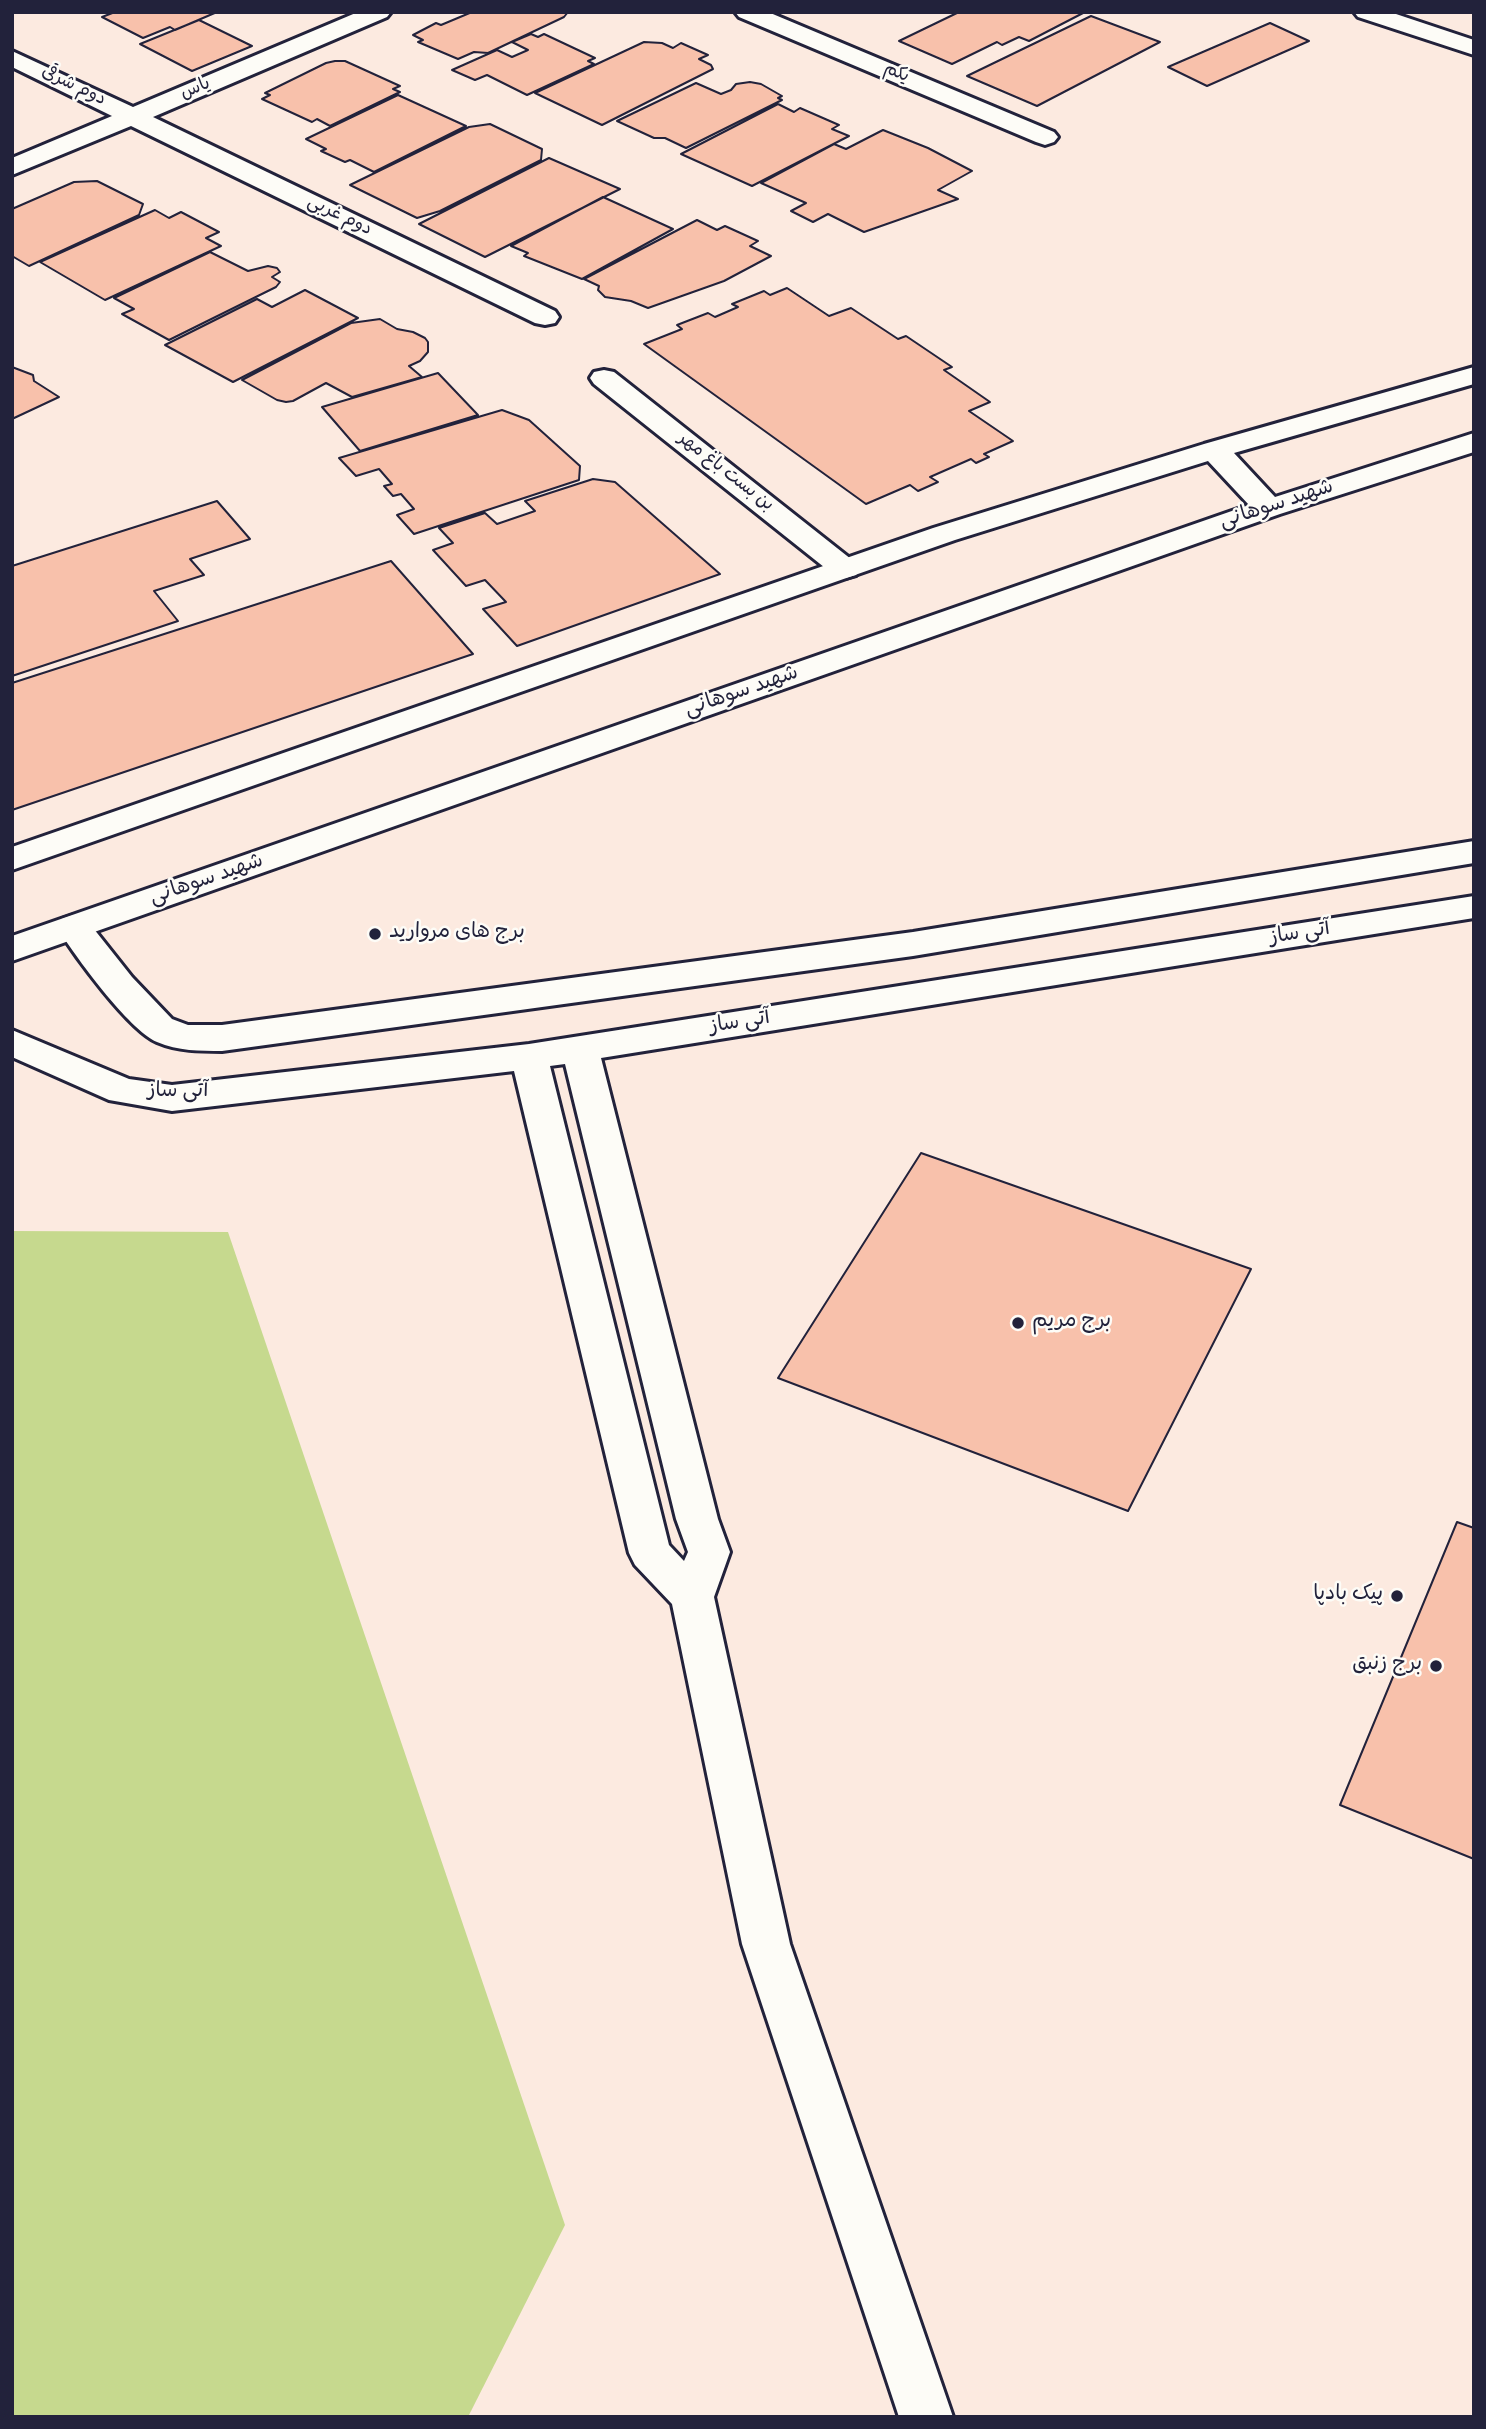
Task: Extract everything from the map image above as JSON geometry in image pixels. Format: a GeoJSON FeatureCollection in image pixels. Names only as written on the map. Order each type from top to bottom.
{"type":"FeatureCollection","features":[{"type":"Feature","properties":{"kind":"street","name":"یاس"},"geometry":{"type":"LineString","coordinates":[[12,167],[379,12]]}},
{"type":"Feature","properties":{"kind":"street","name":"یکم"},"geometry":{"type":"LineString","coordinates":[[747,12],[1045,136]]}},
{"type":"Feature","properties":{"kind":"street"},"geometry":{"type":"LineString","coordinates":[[1366,12],[1474,48]]}},
{"type":"Feature","properties":{"kind":"street","name":"دوم شرقی"},"geometry":{"type":"LineString","coordinates":[[12,58],[133,116]]}},
{"type":"Feature","properties":{"kind":"street","name":"دوم غربی"},"geometry":{"type":"LineString","coordinates":[[133,116],[545,317]]}},
{"type":"Feature","properties":{"kind":"street"},"geometry":{"type":"LineString","coordinates":[[12,859],[944,534],[1214,450],[1474,375]]}},
{"type":"Feature","properties":{"kind":"street","name":"بن بست باغ مهر"},"geometry":{"type":"LineString","coordinates":[[604,378],[845,569]]}},
{"type":"Feature","properties":{"kind":"street","name":"شهید سوهانی"},"geometry":{"type":"LineString","coordinates":[[12,949],[1269,508],[1474,442]]}},
{"type":"Feature","properties":{"kind":"street"},"geometry":{"type":"LineString","coordinates":[[1214,450],[1269,508]]}},
{"type":"Feature","properties":{"kind":"street"},"geometry":{"type":"LineString","coordinates":[[74,927],[105,968],[164,1033],[188,1039],[222,1038],[913,944],[1474,852]]}},
{"type":"Feature","properties":{"kind":"street","name":"آتی ساز"},"geometry":{"type":"LineString","coordinates":[[12,1042],[122,1091],[172,1098],[529,1057],[1474,906]]}},
{"type":"Feature","properties":{"kind":"street"},"geometry":{"type":"LineString","coordinates":[[913,944],[933,994]]}},
{"type":"Feature","properties":{"kind":"street"},"geometry":{"type":"LineString","coordinates":[[580,1049],[696,1519],[709,1552],[692,1597]]}},
{"type":"Feature","properties":{"kind":"street"},"geometry":{"type":"LineString","coordinates":[[529,1057],[650,1553],[692,1597],[766,1944],[926,2417]]}},
{"type":"Feature","properties":{"kind":"green space"},"geometry":{"type":"Polygon","coordinates":[[[12,1231],[228,1232],[565,2225],[468,2417],[12,2417],[12,1231]]]}},
{"type":"Feature","properties":{"kind":"building"},"geometry":{"type":"Polygon","coordinates":[[[115,12],[217,12],[175,30],[170,27],[143,38],[102,17],[115,12]]]}},
{"type":"Feature","properties":{"kind":"building"},"geometry":{"type":"Polygon","coordinates":[[[472,12],[568,12],[564,17],[488,53],[474,52],[458,59],[418,42],[423,40],[413,35],[436,23],[441,25],[472,12]]]}},
{"type":"Feature","properties":{"kind":"building"},"geometry":{"type":"Polygon","coordinates":[[[959,12],[1085,12],[1029,41],[1019,37],[1002,45],[997,42],[952,64],[899,41],[959,12]]]}},
{"type":"Feature","properties":{"kind":"building"},"geometry":{"type":"Polygon","coordinates":[[[1091,16],[1160,42],[1037,106],[967,76],[1091,16]]]}},
{"type":"Feature","properties":{"kind":"building"},"geometry":{"type":"Polygon","coordinates":[[[199,20],[252,46],[192,71],[140,44],[199,20]]]}},
{"type":"Feature","properties":{"kind":"building"},"geometry":{"type":"Polygon","coordinates":[[[1270,23],[1309,41],[1207,86],[1168,67],[1270,23]]]}},
{"type":"Feature","properties":{"kind":"building"},"geometry":{"type":"Polygon","coordinates":[[[531,34],[538,37],[544,34],[595,58],[588,61],[594,64],[527,95],[487,75],[475,80],[452,70],[497,50],[512,57],[528,50],[512,42],[531,34]]]}},
{"type":"Feature","properties":{"kind":"building"},"geometry":{"type":"Polygon","coordinates":[[[644,42],[662,43],[673,48],[681,43],[708,55],[699,59],[713,69],[602,125],[535,93],[644,42]]]}},
{"type":"Feature","properties":{"kind":"building"},"geometry":{"type":"Polygon","coordinates":[[[335,61],[345,61],[400,86],[393,89],[400,92],[330,126],[317,119],[312,122],[262,99],[270,95],[265,93],[335,61]]]}},
{"type":"Feature","properties":{"kind":"building"},"geometry":{"type":"Polygon","coordinates":[[[696,83],[721,94],[731,90],[736,84],[761,84],[782,96],[778,98],[782,100],[686,148],[665,138],[654,138],[617,121],[696,83]]]}},
{"type":"Feature","properties":{"kind":"building"},"geometry":{"type":"Polygon","coordinates":[[[398,95],[466,126],[374,172],[350,160],[345,162],[321,151],[326,149],[306,139],[398,95]]]}},
{"type":"Feature","properties":{"kind":"building"},"geometry":{"type":"Polygon","coordinates":[[[778,104],[794,112],[800,108],[839,125],[832,129],[849,136],[752,186],[681,154],[778,104]]]}},
{"type":"Feature","properties":{"kind":"building"},"geometry":{"type":"Polygon","coordinates":[[[490,124],[542,149],[541,160],[440,211],[417,218],[350,185],[469,127],[490,124]]]}},
{"type":"Feature","properties":{"kind":"building"},"geometry":{"type":"Polygon","coordinates":[[[883,130],[928,148],[972,171],[938,190],[958,199],[864,232],[828,214],[813,222],[791,211],[806,203],[761,183],[834,144],[846,149],[883,130]]]}},
{"type":"Feature","properties":{"kind":"building"},"geometry":{"type":"Polygon","coordinates":[[[549,158],[620,189],[485,257],[419,224],[549,158]]]}},
{"type":"Feature","properties":{"kind":"building"},"geometry":{"type":"Polygon","coordinates":[[[97,181],[143,204],[139,215],[29,266],[12,256],[12,209],[74,182],[97,181]]]}},
{"type":"Feature","properties":{"kind":"building"},"geometry":{"type":"Polygon","coordinates":[[[603,197],[673,229],[582,279],[524,256],[528,253],[511,246],[603,197]]]}},
{"type":"Feature","properties":{"kind":"building"},"geometry":{"type":"Polygon","coordinates":[[[155,210],[169,218],[181,212],[219,232],[206,238],[221,246],[105,300],[40,262],[155,210]]]}},
{"type":"Feature","properties":{"kind":"building"},"geometry":{"type":"Polygon","coordinates":[[[697,220],[717,230],[725,226],[758,241],[750,246],[771,256],[724,281],[648,308],[631,301],[605,297],[598,290],[599,286],[584,279],[697,220]]]}},
{"type":"Feature","properties":{"kind":"building"},"geometry":{"type":"Polygon","coordinates":[[[210,252],[248,271],[268,266],[277,268],[280,272],[272,277],[280,282],[276,287],[169,340],[122,314],[134,309],[114,298],[210,252]]]}},
{"type":"Feature","properties":{"kind":"building"},"geometry":{"type":"Polygon","coordinates":[[[787,288],[829,316],[851,308],[898,339],[906,336],[952,367],[944,370],[990,402],[969,411],[1013,441],[984,454],[989,457],[976,463],[971,459],[930,477],[938,482],[918,491],[910,485],[866,504],[644,344],[682,329],[677,325],[708,313],[715,317],[738,307],[732,304],[764,291],[770,295],[787,288]]]}},
{"type":"Feature","properties":{"kind":"building"},"geometry":{"type":"Polygon","coordinates":[[[305,290],[358,318],[233,382],[165,345],[257,299],[272,307],[305,290]]]}},
{"type":"Feature","properties":{"kind":"building"},"geometry":{"type":"Polygon","coordinates":[[[380,319],[397,329],[413,332],[428,342],[428,352],[420,361],[409,366],[422,377],[352,397],[326,383],[293,401],[286,402],[277,400],[242,380],[351,323],[380,319]]]}},
{"type":"Feature","properties":{"kind":"building"},"geometry":{"type":"Polygon","coordinates":[[[12,367],[33,375],[34,381],[59,397],[12,419],[12,367]]]}},
{"type":"Feature","properties":{"kind":"building"},"geometry":{"type":"Polygon","coordinates":[[[438,373],[478,415],[360,451],[322,407],[438,373]]]}},
{"type":"Feature","properties":{"kind":"building"},"geometry":{"type":"Polygon","coordinates":[[[502,410],[529,420],[580,466],[579,480],[414,534],[397,515],[414,509],[401,494],[393,496],[384,486],[392,484],[379,469],[356,476],[339,458],[502,410]]]}},
{"type":"Feature","properties":{"kind":"building"},"geometry":{"type":"Polygon","coordinates":[[[593,479],[615,482],[720,574],[517,646],[483,609],[506,602],[485,580],[466,586],[433,550],[453,543],[439,528],[485,513],[497,524],[535,511],[525,501],[593,479]]]}},
{"type":"Feature","properties":{"kind":"building"},"geometry":{"type":"Polygon","coordinates":[[[217,501],[250,539],[190,559],[204,575],[154,591],[178,621],[12,676],[12,566],[217,501]]]}},
{"type":"Feature","properties":{"kind":"building"},"geometry":{"type":"Polygon","coordinates":[[[391,561],[473,654],[12,810],[12,683],[391,561]]]}},
{"type":"Feature","properties":{"kind":"building","name":"برج مریم"},"geometry":{"type":"Polygon","coordinates":[[[921,1153],[1251,1269],[1128,1511],[778,1378],[921,1153]]]}},
{"type":"Feature","properties":{"kind":"building","name":"برج زنبق"},"geometry":{"type":"Polygon","coordinates":[[[1457,1522],[1474,1528],[1474,1859],[1340,1805],[1457,1522]]]}},
{"type":"Feature","properties":{"kind":"place","name":"برج های مروارید"},"geometry":{"type":"Point","coordinates":[375,934]}},
{"type":"Feature","properties":{"kind":"place","name":"برج مریم"},"geometry":{"type":"Point","coordinates":[1018,1323]}},
{"type":"Feature","properties":{"kind":"place","name":"پیک بادپا"},"geometry":{"type":"Point","coordinates":[1397,1596]}},
{"type":"Feature","properties":{"kind":"place","name":"برج زنبق"},"geometry":{"type":"Point","coordinates":[1436,1666]}}]}
